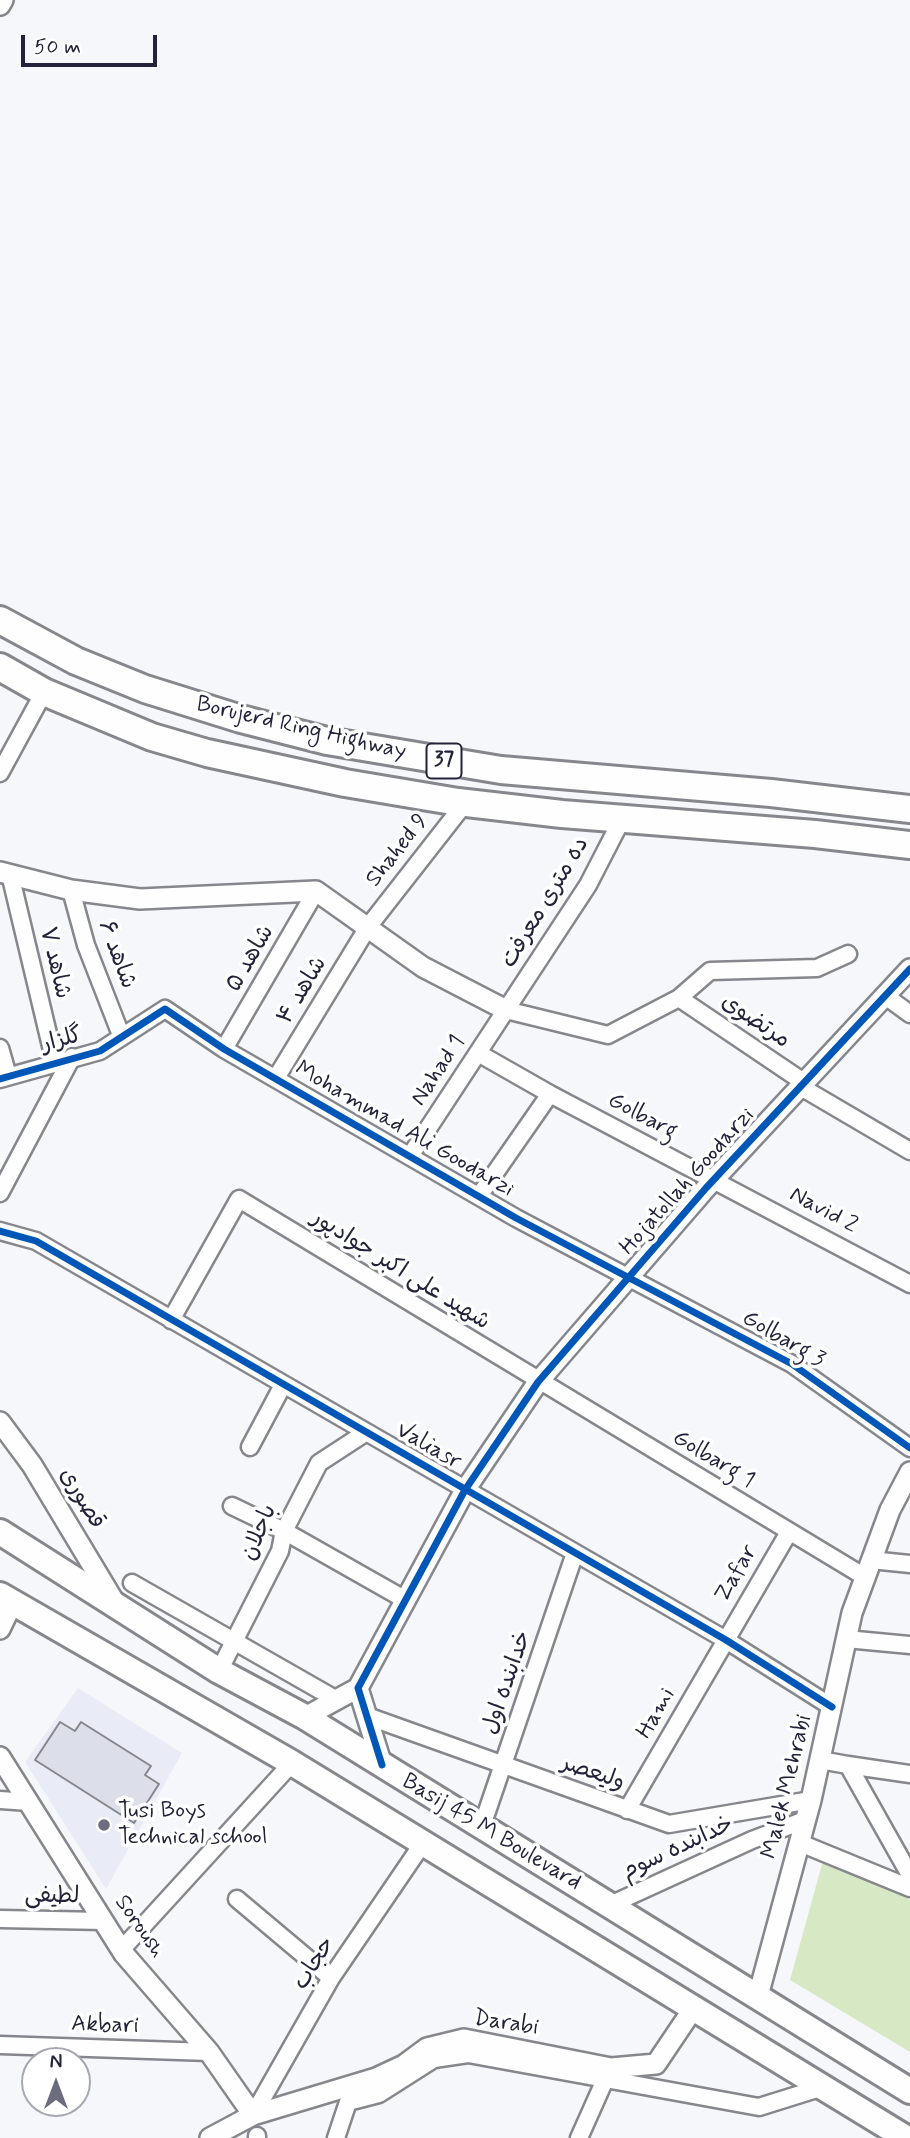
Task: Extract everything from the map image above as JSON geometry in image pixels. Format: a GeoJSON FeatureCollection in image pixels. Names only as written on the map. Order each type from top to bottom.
{"type":"FeatureCollection","features":[{"type":"Feature","properties":{"kind":"highway","name":"Borujerd Ring Highway"},"geometry":{"type":"LineString","coordinates":[[4,621],[76,661],[145,689],[241,719],[327,741],[501,770],[771,793],[910,809]]}},
{"type":"Feature","properties":{"kind":"highway","name":"Borujerd Ring Highway"},"geometry":{"type":"LineString","coordinates":[[0,667],[44,692],[103,719],[207,754],[345,783],[465,803],[910,845]]}},
{"type":"Feature","properties":{"kind":"main road","name":"Basij 45 M Boulevard"},"geometry":{"type":"LineString","coordinates":[[0,1532],[219,1671],[305,1717],[910,2091]]}},
{"type":"Feature","properties":{"kind":"main road","name":"Basij 45 M Boulevard"},"geometry":{"type":"LineString","coordinates":[[6,1598],[292,1763],[906,2138]]}},
{"type":"Feature","properties":{"kind":"street"},"geometry":{"type":"LineString","coordinates":[[0,5],[3,0]]}},
{"type":"Feature","properties":{"kind":"street"},"geometry":{"type":"LineString","coordinates":[[0,773],[44,692]]}},
{"type":"Feature","properties":{"kind":"street","name":"Shahed 9"},"geometry":{"type":"LineString","coordinates":[[368,927],[465,803]]}},
{"type":"Feature","properties":{"kind":"street","name":"ده متری معرفت"},"geometry":{"type":"LineString","coordinates":[[506,1010],[588,885],[622,819]]}},
{"type":"Feature","properties":{"kind":"street"},"geometry":{"type":"LineString","coordinates":[[5,873],[71,890],[139,899],[316,891],[423,967],[506,1010],[608,1035],[679,998],[710,971],[817,968],[848,954]]}},
{"type":"Feature","properties":{"kind":"street","name":"شاهد ۷"},"geometry":{"type":"LineString","coordinates":[[5,873],[55,1063]]}},
{"type":"Feature","properties":{"kind":"street","name":"شاهد ۶"},"geometry":{"type":"LineString","coordinates":[[71,890],[86,945],[121,1035]]}},
{"type":"Feature","properties":{"kind":"street","name":"شاهد ۵"},"geometry":{"type":"LineString","coordinates":[[224,1049],[316,891]]}},
{"type":"Feature","properties":{"kind":"street","name":"شاهد ۴"},"geometry":{"type":"LineString","coordinates":[[276,1078],[368,927]]}},
{"type":"Feature","properties":{"kind":"street","name":"Hojatollah Goodarzi"},"geometry":{"type":"LineString","coordinates":[[358,1688],[465,1490],[538,1382],[713,1180],[910,969]]}},
{"type":"Feature","properties":{"kind":"street"},"geometry":{"type":"LineString","coordinates":[[884,995],[910,1014]]}},
{"type":"Feature","properties":{"kind":"street","name":"مرتضوی"},"geometry":{"type":"LineString","coordinates":[[679,998],[804,1085],[910,1151]]}},
{"type":"Feature","properties":{"kind":"street","name":"گلزار"},"geometry":{"type":"LineString","coordinates":[[4,1078],[100,1051],[165,1009]]}},
{"type":"Feature","properties":{"kind":"street","name":"Mohammad Ali Goodarzi"},"geometry":{"type":"LineString","coordinates":[[165,1009],[224,1049],[479,1196],[628,1277]]}},
{"type":"Feature","properties":{"kind":"street","name":"Nahad 1"},"geometry":{"type":"LineString","coordinates":[[410,1156],[506,1010]]}},
{"type":"Feature","properties":{"kind":"street"},"geometry":{"type":"LineString","coordinates":[[0,1048],[4,1078]]}},
{"type":"Feature","properties":{"kind":"street","name":"Golbarg"},"geometry":{"type":"LineString","coordinates":[[478,1053],[713,1180]]}},
{"type":"Feature","properties":{"kind":"street"},"geometry":{"type":"LineString","coordinates":[[0,1193],[72,1057]]}},
{"type":"Feature","properties":{"kind":"street"},"geometry":{"type":"LineString","coordinates":[[479,1196],[550,1094]]}},
{"type":"Feature","properties":{"kind":"street","name":"Navid 2"},"geometry":{"type":"LineString","coordinates":[[713,1180],[910,1284]]}},
{"type":"Feature","properties":{"kind":"street","name":"شهید علی اکبر جوادپور"},"geometry":{"type":"LineString","coordinates":[[171,1320],[239,1199],[538,1382]]}},
{"type":"Feature","properties":{"kind":"street","name":"Valiasr"},"geometry":{"type":"LineString","coordinates":[[0,1231],[36,1241],[726,1640],[832,1706]]}},
{"type":"Feature","properties":{"kind":"street","name":"Golbarg 3"},"geometry":{"type":"LineString","coordinates":[[628,1277],[792,1364],[910,1448]]}},
{"type":"Feature","properties":{"kind":"street","name":"Golbarg 1"},"geometry":{"type":"LineString","coordinates":[[538,1382],[789,1532],[868,1569]]}},
{"type":"Feature","properties":{"kind":"street"},"geometry":{"type":"LineString","coordinates":[[250,1447],[283,1385]]}},
{"type":"Feature","properties":{"kind":"street","name":"قصوری"},"geometry":{"type":"LineString","coordinates":[[0,1422],[33,1465],[116,1604]]}},
{"type":"Feature","properties":{"kind":"street","name":"باجلان"},"geometry":{"type":"LineString","coordinates":[[219,1671],[319,1463],[365,1433]]}},
{"type":"Feature","properties":{"kind":"street","name":"Malek Mehrabi"},"geometry":{"type":"LineString","coordinates":[[758,1996],[811,1800],[846,1639],[868,1569],[908,1480]]}},
{"type":"Feature","properties":{"kind":"street"},"geometry":{"type":"LineString","coordinates":[[232,1506],[284,1531],[404,1599]]}},
{"type":"Feature","properties":{"kind":"street","name":"Zafar"},"geometry":{"type":"LineString","coordinates":[[726,1640],[789,1532]]}},
{"type":"Feature","properties":{"kind":"street","name":"خدابنده اول"},"geometry":{"type":"LineString","coordinates":[[482,1826],[575,1553]]}},
{"type":"Feature","properties":{"kind":"street"},"geometry":{"type":"LineString","coordinates":[[868,1569],[910,1564]]}},
{"type":"Feature","properties":{"kind":"street"},"geometry":{"type":"LineString","coordinates":[[132,1583],[337,1700]]}},
{"type":"Feature","properties":{"kind":"street"},"geometry":{"type":"LineString","coordinates":[[0,1629],[6,1598]]}},
{"type":"Feature","properties":{"kind":"street"},"geometry":{"type":"LineString","coordinates":[[846,1639],[910,1646]]}},
{"type":"Feature","properties":{"kind":"street","name":"Hami"},"geometry":{"type":"LineString","coordinates":[[627,1810],[726,1640]]}},
{"type":"Feature","properties":{"kind":"street"},"geometry":{"type":"LineString","coordinates":[[305,1717],[358,1688],[382,1765]]}},
{"type":"Feature","properties":{"kind":"street","name":"ولیعصر"},"geometry":{"type":"LineString","coordinates":[[368,1716],[669,1824],[811,1800]]}},
{"type":"Feature","properties":{"kind":"street","name":"Soroush"},"geometry":{"type":"LineString","coordinates":[[0,1757],[122,1950],[209,2053],[253,2115]]}},
{"type":"Feature","properties":{"kind":"street"},"geometry":{"type":"LineString","coordinates":[[820,1760],[910,1774]]}},
{"type":"Feature","properties":{"kind":"street"},"geometry":{"type":"LineString","coordinates":[[122,1950],[292,1763]]}},
{"type":"Feature","properties":{"kind":"street"},"geometry":{"type":"LineString","coordinates":[[848,1765],[910,1875]]}},
{"type":"Feature","properties":{"kind":"street"},"geometry":{"type":"LineString","coordinates":[[0,1800],[29,1802]]}},
{"type":"Feature","properties":{"kind":"street","name":"خدابنده سوم"},"geometry":{"type":"LineString","coordinates":[[610,1905],[752,1840],[805,1819]]}},
{"type":"Feature","properties":{"kind":"street","name":"حجاب"},"geometry":{"type":"LineString","coordinates":[[253,2115],[331,1978],[423,1843]]}},
{"type":"Feature","properties":{"kind":"street"},"geometry":{"type":"LineString","coordinates":[[800,1843],[910,1888]]}},
{"type":"Feature","properties":{"kind":"street"},"geometry":{"type":"LineString","coordinates":[[237,1899],[331,1978]]}},
{"type":"Feature","properties":{"kind":"street","name":"لطیفی"},"geometry":{"type":"LineString","coordinates":[[0,1919],[104,1921]]}},
{"type":"Feature","properties":{"kind":"street","name":"Darabi"},"geometry":{"type":"LineString","coordinates":[[210,2138],[253,2115],[376,2078],[404,2064],[427,2048],[464,2039],[608,2074],[656,2064],[693,2009]]}},
{"type":"Feature","properties":{"kind":"street","name":"Akbari"},"geometry":{"type":"LineString","coordinates":[[0,2045],[209,2053]]}},
{"type":"Feature","properties":{"kind":"street"},"geometry":{"type":"LineString","coordinates":[[337,2138],[348,2102],[379,2094],[434,2059],[468,2054],[608,2074],[760,2107],[822,2087]]}},
{"type":"Feature","properties":{"kind":"street"},"geometry":{"type":"LineString","coordinates":[[579,2138],[608,2074]]}},
{"type":"Feature","properties":{"kind":"shaded area","name":"Tusi Boys Technical school"},"geometry":{"type":"Polygon","coordinates":[[[78,1688],[182,1753],[106,1889],[25,1762],[78,1688]]]}},
{"type":"Feature","properties":{"kind":"green space"},"geometry":{"type":"Polygon","coordinates":[[[824,1857],[896,1888],[910,1900],[910,2052],[790,1980],[824,1857]]]}},
{"type":"Feature","properties":{"kind":"building"},"geometry":{"type":"Polygon","coordinates":[[[60,1722],[75,1731],[81,1722],[151,1766],[145,1775],[159,1784],[134,1823],[35,1760],[60,1722]]]}},
{"type":"Feature","properties":{"kind":"cycle path"},"geometry":{"type":"LineString","coordinates":[[382,1765],[358,1688],[465,1490],[538,1382],[706,1188],[910,969]]}},
{"type":"Feature","properties":{"kind":"cycle path"},"geometry":{"type":"LineString","coordinates":[[0,1079],[100,1051],[165,1009],[224,1049],[516,1218],[792,1364],[910,1448]]}},
{"type":"Feature","properties":{"kind":"cycle path"},"geometry":{"type":"LineString","coordinates":[[0,1231],[36,1241],[726,1640],[832,1707]]}},
{"type":"Feature","properties":{"kind":"place","name":"Tusi Boys Technical school"},"geometry":{"type":"Point","coordinates":[104,1825]}}]}
